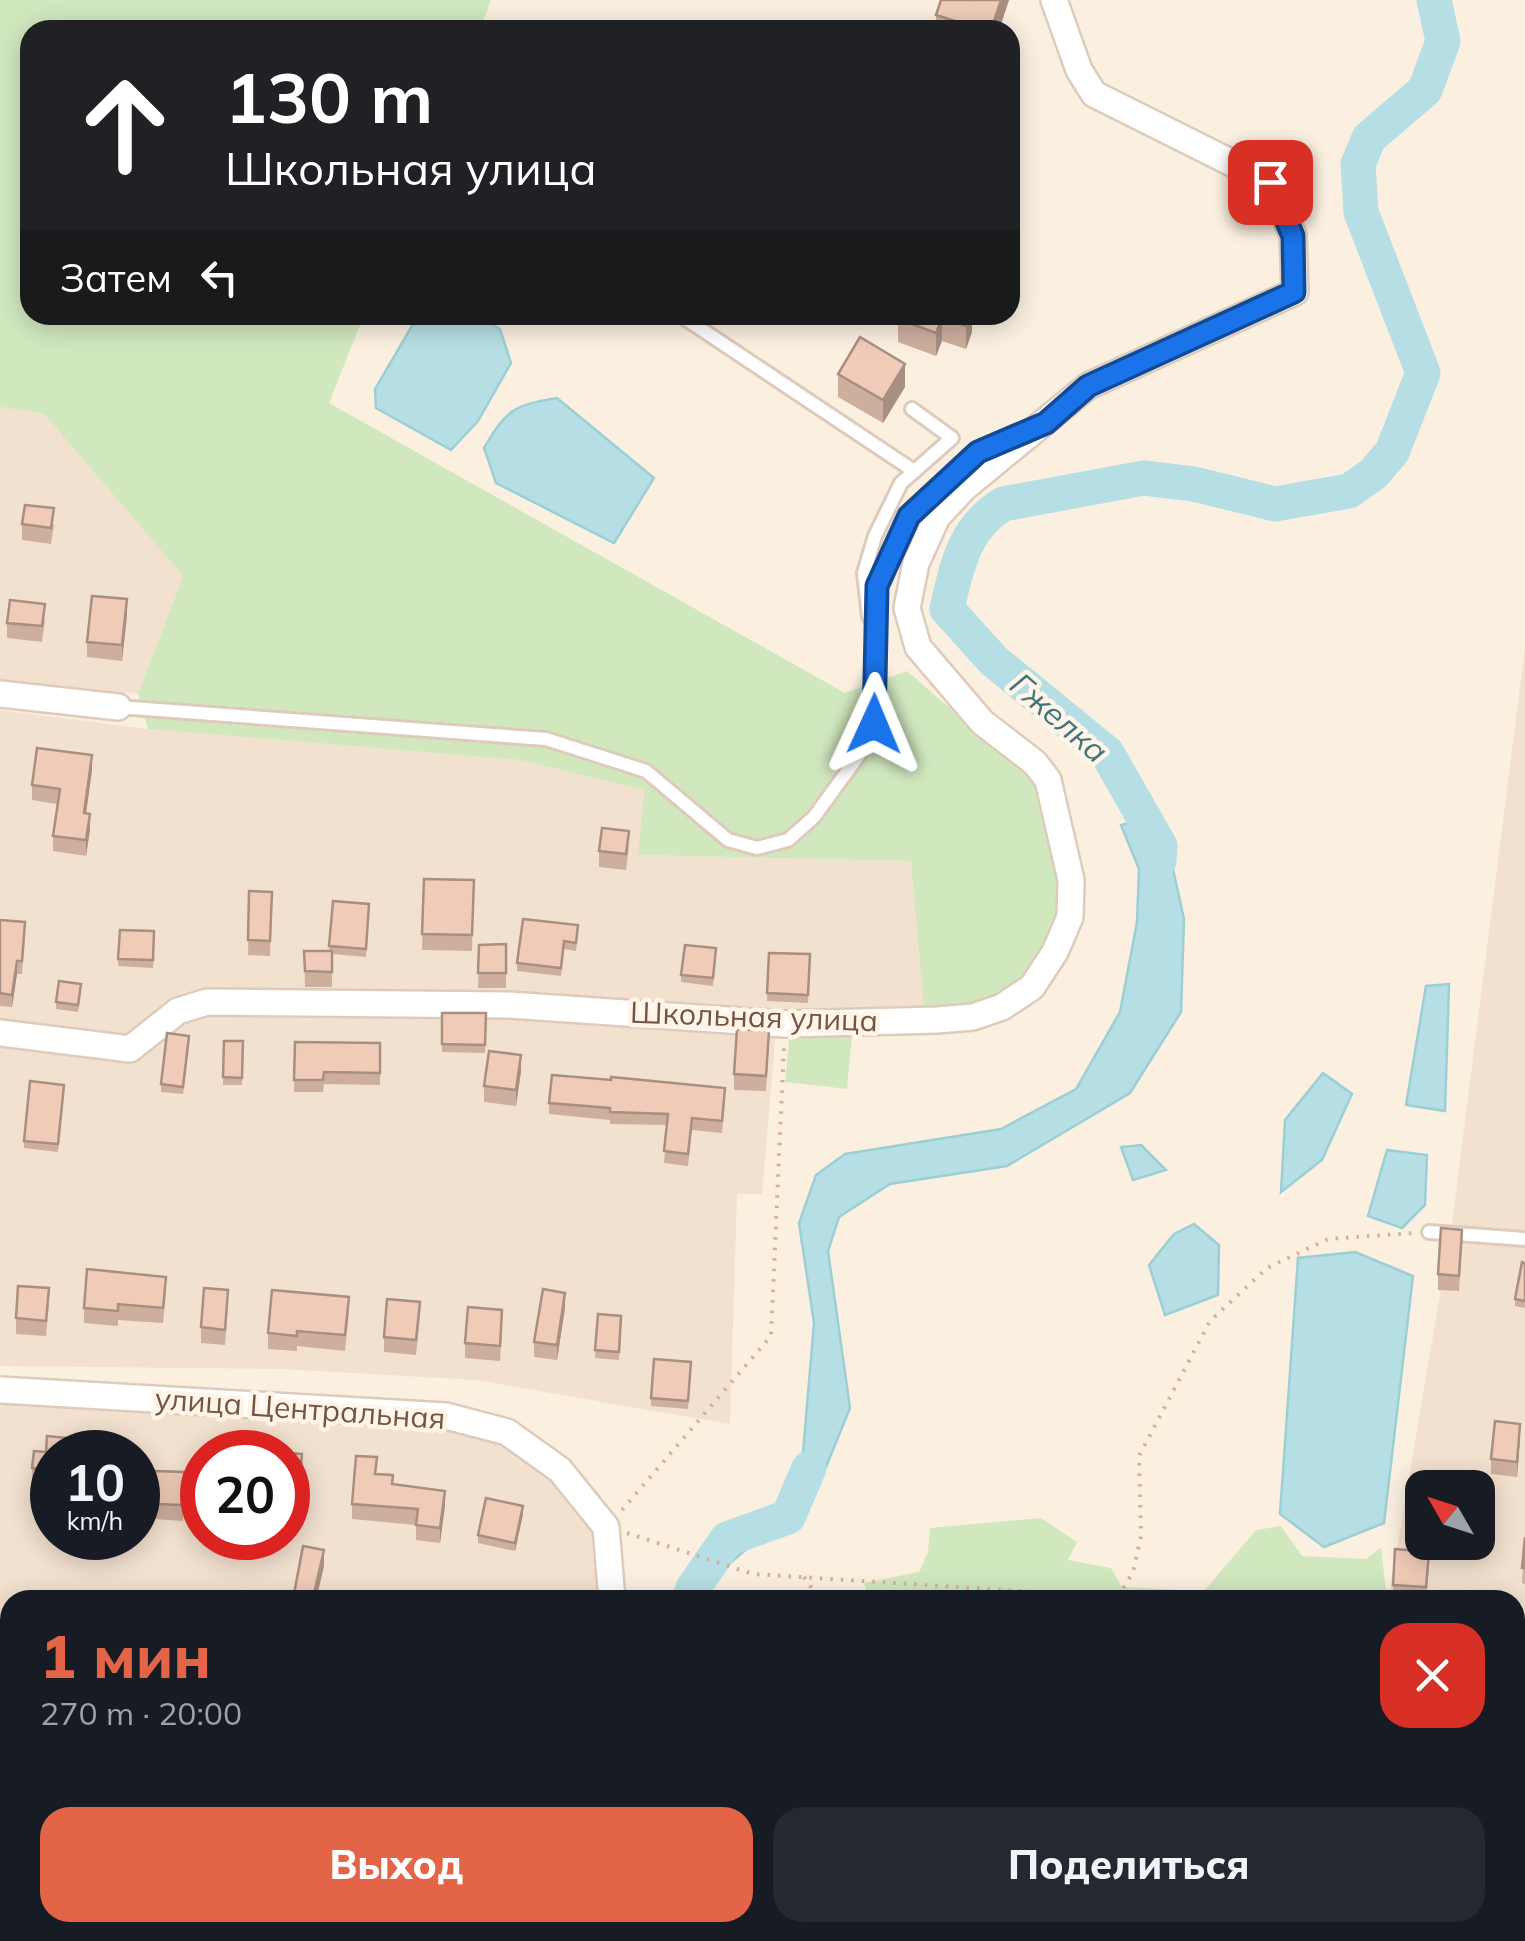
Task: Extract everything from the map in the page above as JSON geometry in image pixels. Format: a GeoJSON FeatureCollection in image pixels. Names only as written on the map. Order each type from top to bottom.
{"type":"FeatureCollection","features":[{"type":"Feature","properties":{"kind":"street","name":"Школьная улица"},"geometry":{"type":"LineString","coordinates":[[0,1033],[130,1050],[178,1011],[207,1002],[509,1005],[784,1024],[893,1023],[973,1017],[1002,1007],[1032,987],[1055,952],[1070,917],[1071,880],[1048,780],[1035,763],[982,722],[918,647],[908,608],[916,563],[937,517],[964,488],[1088,386],[1294,292],[1293,236],[1270,182],[1094,94],[1078,70],[1054,0]]}},
{"type":"Feature","properties":{"kind":"street"},"geometry":{"type":"LineString","coordinates":[[0,694],[118,707]]}},
{"type":"Feature","properties":{"kind":"street","name":"улица Центральная"},"geometry":{"type":"LineString","coordinates":[[0,1390],[446,1416],[507,1432],[560,1470],[606,1528]]}},
{"type":"Feature","properties":{"kind":"street"},"geometry":{"type":"LineString","coordinates":[[606,1528],[611,1590]]}},
{"type":"Feature","properties":{"kind":"lane"},"geometry":{"type":"LineString","coordinates":[[695,325],[914,471]]}},
{"type":"Feature","properties":{"kind":"lane"},"geometry":{"type":"LineString","coordinates":[[875,665],[864,573],[875,536],[900,483],[952,438],[912,409]]}},
{"type":"Feature","properties":{"kind":"lane"},"geometry":{"type":"LineString","coordinates":[[118,707],[546,739],[646,771],[728,840],[757,848],[788,840],[814,816],[859,755],[874,724],[877,586],[909,516],[978,452],[1046,423]]}},
{"type":"Feature","properties":{"kind":"lane"},"geometry":{"type":"LineString","coordinates":[[1429,1232],[1525,1239]]}},
{"type":"Feature","properties":{"kind":"path"},"geometry":{"type":"LineString","coordinates":[[784,1024],[771,1336],[606,1528],[752,1574],[1008,1590]]}},
{"type":"Feature","properties":{"kind":"path"},"geometry":{"type":"LineString","coordinates":[[1122,1590],[1133,1572],[1141,1536],[1139,1456],[1210,1322],[1267,1268],[1328,1239],[1429,1232]]}},
{"type":"Feature","properties":{"kind":"path"},"geometry":{"type":"LineString","coordinates":[[804,1577],[813,1590]]}},
{"type":"Feature","properties":{"kind":"shaded area"},"geometry":{"type":"Polygon","coordinates":[[[0,407],[44,414],[183,576],[138,694],[0,680],[0,407]]]}},
{"type":"Feature","properties":{"kind":"shaded area"},"geometry":{"type":"Polygon","coordinates":[[[1525,647],[1525,1590],[1390,1590],[1405,1500],[1405,1560],[1495,1560],[1495,1470],[1410,1470],[1452,1224],[1525,647]]]}},
{"type":"Feature","properties":{"kind":"shaded area"},"geometry":{"type":"Polygon","coordinates":[[[0,710],[148,729],[519,760],[644,790],[639,855],[912,861],[924,1008],[855,1016],[212,994],[164,1002],[136,1033],[0,1029],[0,710]]]}},
{"type":"Feature","properties":{"kind":"shaded area"},"geometry":{"type":"Polygon","coordinates":[[[196,1013],[538,1014],[776,1031],[762,1194],[737,1194],[730,1424],[475,1380],[282,1369],[0,1366],[0,1041],[133,1056],[196,1013]]]}},
{"type":"Feature","properties":{"kind":"shaded area"},"geometry":{"type":"Polygon","coordinates":[[[0,1401],[442,1429],[510,1440],[594,1526],[602,1590],[0,1590],[0,1401]]]}},
{"type":"Feature","properties":{"kind":"green space"},"geometry":{"type":"Polygon","coordinates":[[[0,0],[491,0],[484,20],[20,20],[20,325],[360,325],[329,403],[845,693],[907,671],[1033,780],[1065,878],[1060,941],[996,1003],[924,1008],[911,861],[638,855],[644,790],[519,760],[148,729],[138,694],[183,576],[44,414],[0,407],[0,0]]]}},
{"type":"Feature","properties":{"kind":"green space"},"geometry":{"type":"Polygon","coordinates":[[[791,1019],[853,1022],[847,1089],[785,1082],[791,1019]]]}},
{"type":"Feature","properties":{"kind":"green space"},"geometry":{"type":"Polygon","coordinates":[[[1041,1518],[1077,1542],[1068,1560],[1111,1568],[1122,1587],[1184,1590],[866,1590],[864,1583],[919,1572],[928,1552],[930,1528],[1041,1518]]]}},
{"type":"Feature","properties":{"kind":"green space"},"geometry":{"type":"Polygon","coordinates":[[[1281,1526],[1302,1556],[1366,1559],[1381,1547],[1386,1590],[1205,1590],[1256,1530],[1281,1526]]]}},
{"type":"Feature","properties":{"kind":"water"},"geometry":{"type":"Polygon","coordinates":[[[412,325],[493,325],[500,329],[511,363],[478,421],[451,450],[376,408],[375,389],[412,325]]]}},
{"type":"Feature","properties":{"kind":"water"},"geometry":{"type":"Polygon","coordinates":[[[557,398],[654,478],[614,543],[496,483],[484,448],[499,425],[521,407],[557,398]]]}},
{"type":"Feature","properties":{"kind":"water"},"geometry":{"type":"Polygon","coordinates":[[[1161,815],[1184,919],[1181,1012],[1130,1093],[1007,1166],[890,1184],[839,1217],[828,1251],[850,1408],[817,1489],[708,1582],[705,1590],[682,1590],[720,1531],[774,1520],[803,1452],[814,1323],[799,1223],[816,1175],[845,1154],[1001,1129],[1076,1089],[1120,1012],[1137,922],[1139,869],[1121,825],[1161,815]]]}},
{"type":"Feature","properties":{"kind":"water"},"geometry":{"type":"Polygon","coordinates":[[[1449,984],[1445,1111],[1406,1105],[1426,986],[1449,984]]]}},
{"type":"Feature","properties":{"kind":"water"},"geometry":{"type":"Polygon","coordinates":[[[1323,1073],[1352,1094],[1322,1160],[1281,1192],[1285,1120],[1323,1073]]]}},
{"type":"Feature","properties":{"kind":"water"},"geometry":{"type":"Polygon","coordinates":[[[1141,1145],[1166,1170],[1133,1180],[1121,1147],[1141,1145]]]}},
{"type":"Feature","properties":{"kind":"water"},"geometry":{"type":"Polygon","coordinates":[[[1387,1150],[1427,1155],[1425,1205],[1402,1228],[1368,1216],[1387,1150]]]}},
{"type":"Feature","properties":{"kind":"water"},"geometry":{"type":"Polygon","coordinates":[[[1194,1224],[1219,1245],[1218,1295],[1165,1315],[1149,1265],[1174,1234],[1194,1224]]]}},
{"type":"Feature","properties":{"kind":"water"},"geometry":{"type":"Polygon","coordinates":[[[1355,1252],[1413,1276],[1384,1523],[1324,1547],[1280,1514],[1298,1258],[1355,1252]]]}},
{"type":"Feature","properties":{"kind":"building"},"geometry":{"type":"Polygon","coordinates":[[[941,0],[1001,0],[994,20],[952,20],[936,15],[941,0]]]}},
{"type":"Feature","properties":{"kind":"building"},"geometry":{"type":"Polygon","coordinates":[[[914,325],[939,325],[936,333],[914,325]]]}},
{"type":"Feature","properties":{"kind":"building"},"geometry":{"type":"Polygon","coordinates":[[[860,337],[905,364],[883,400],[838,374],[860,337]]]}},
{"type":"Feature","properties":{"kind":"building"},"geometry":{"type":"Polygon","coordinates":[[[25,505],[54,508],[51,528],[22,524],[25,505]]]}},
{"type":"Feature","properties":{"kind":"building"},"geometry":{"type":"Polygon","coordinates":[[[92,596],[127,599],[122,645],[87,642],[92,596]]]}},
{"type":"Feature","properties":{"kind":"building"},"geometry":{"type":"Polygon","coordinates":[[[10,600],[45,604],[42,626],[7,623],[10,600]]]}},
{"type":"Feature","properties":{"kind":"building"},"geometry":{"type":"Polygon","coordinates":[[[37,748],[92,755],[84,813],[90,814],[86,840],[53,836],[60,789],[32,785],[37,748]]]}},
{"type":"Feature","properties":{"kind":"building"},"geometry":{"type":"Polygon","coordinates":[[[602,828],[629,831],[626,854],[599,851],[602,828]]]}},
{"type":"Feature","properties":{"kind":"building"},"geometry":{"type":"Polygon","coordinates":[[[424,879],[474,880],[472,935],[422,934],[424,879]]]}},
{"type":"Feature","properties":{"kind":"building"},"geometry":{"type":"Polygon","coordinates":[[[249,891],[272,892],[270,941],[248,940],[249,891]]]}},
{"type":"Feature","properties":{"kind":"building"},"geometry":{"type":"Polygon","coordinates":[[[333,901],[369,904],[366,949],[329,946],[333,901]]]}},
{"type":"Feature","properties":{"kind":"building"},"geometry":{"type":"Polygon","coordinates":[[[523,919],[578,925],[576,943],[564,941],[561,968],[517,963],[523,919]]]}},
{"type":"Feature","properties":{"kind":"building"},"geometry":{"type":"Polygon","coordinates":[[[0,920],[25,922],[22,961],[17,961],[12,995],[0,993],[0,920]]]}},
{"type":"Feature","properties":{"kind":"building"},"geometry":{"type":"Polygon","coordinates":[[[120,930],[154,931],[153,960],[118,959],[120,930]]]}},
{"type":"Feature","properties":{"kind":"building"},"geometry":{"type":"Polygon","coordinates":[[[506,944],[506,973],[478,973],[479,945],[506,944]]]}},
{"type":"Feature","properties":{"kind":"building"},"geometry":{"type":"Polygon","coordinates":[[[685,945],[716,948],[713,978],[681,975],[685,945]]]}},
{"type":"Feature","properties":{"kind":"building"},"geometry":{"type":"Polygon","coordinates":[[[304,951],[332,951],[332,972],[305,971],[304,951]]]}},
{"type":"Feature","properties":{"kind":"building"},"geometry":{"type":"Polygon","coordinates":[[[769,953],[810,954],[808,995],[767,993],[769,953]]]}},
{"type":"Feature","properties":{"kind":"building"},"geometry":{"type":"Polygon","coordinates":[[[59,981],[81,984],[78,1005],[56,1002],[59,981]]]}},
{"type":"Feature","properties":{"kind":"building"},"geometry":{"type":"Polygon","coordinates":[[[442,1013],[486,1013],[485,1045],[442,1044],[442,1013]]]}},
{"type":"Feature","properties":{"kind":"building"},"geometry":{"type":"Polygon","coordinates":[[[737,1029],[769,1031],[766,1076],[734,1074],[737,1029]]]}},
{"type":"Feature","properties":{"kind":"building"},"geometry":{"type":"Polygon","coordinates":[[[167,1033],[189,1036],[183,1087],[161,1084],[167,1033]]]}},
{"type":"Feature","properties":{"kind":"building"},"geometry":{"type":"Polygon","coordinates":[[[224,1041],[243,1041],[242,1078],[223,1077],[224,1041]]]}},
{"type":"Feature","properties":{"kind":"building"},"geometry":{"type":"Polygon","coordinates":[[[295,1042],[380,1043],[380,1073],[324,1072],[323,1080],[294,1080],[295,1042]]]}},
{"type":"Feature","properties":{"kind":"building"},"geometry":{"type":"Polygon","coordinates":[[[489,1051],[521,1055],[516,1090],[484,1086],[489,1051]]]}},
{"type":"Feature","properties":{"kind":"building"},"geometry":{"type":"Polygon","coordinates":[[[552,1075],[725,1088],[722,1121],[692,1118],[688,1154],[664,1151],[668,1114],[610,1112],[610,1108],[549,1103],[552,1075]]]}},
{"type":"Feature","properties":{"kind":"building"},"geometry":{"type":"Polygon","coordinates":[[[30,1081],[64,1085],[58,1144],[24,1141],[30,1081]]]}},
{"type":"Feature","properties":{"kind":"building"},"geometry":{"type":"Polygon","coordinates":[[[1441,1228],[1462,1230],[1459,1276],[1438,1274],[1441,1228]]]}},
{"type":"Feature","properties":{"kind":"building"},"geometry":{"type":"Polygon","coordinates":[[[1522,1262],[1525,1263],[1525,1301],[1515,1299],[1522,1262]]]}},
{"type":"Feature","properties":{"kind":"building"},"geometry":{"type":"Polygon","coordinates":[[[87,1269],[166,1277],[163,1308],[118,1304],[118,1311],[84,1308],[87,1269]]]}},
{"type":"Feature","properties":{"kind":"building"},"geometry":{"type":"Polygon","coordinates":[[[18,1286],[49,1288],[46,1321],[16,1318],[18,1286]]]}},
{"type":"Feature","properties":{"kind":"building"},"geometry":{"type":"Polygon","coordinates":[[[204,1288],[228,1290],[225,1330],[201,1327],[204,1288]]]}},
{"type":"Feature","properties":{"kind":"building"},"geometry":{"type":"Polygon","coordinates":[[[543,1289],[565,1293],[557,1345],[534,1342],[543,1289]]]}},
{"type":"Feature","properties":{"kind":"building"},"geometry":{"type":"Polygon","coordinates":[[[272,1290],[349,1297],[345,1335],[268,1333],[272,1290]]]}},
{"type":"Feature","properties":{"kind":"building"},"geometry":{"type":"Polygon","coordinates":[[[387,1299],[420,1302],[416,1340],[384,1337],[387,1299]]]}},
{"type":"Feature","properties":{"kind":"building"},"geometry":{"type":"Polygon","coordinates":[[[468,1307],[502,1310],[500,1346],[465,1343],[468,1307]]]}},
{"type":"Feature","properties":{"kind":"building"},"geometry":{"type":"Polygon","coordinates":[[[598,1314],[621,1316],[619,1352],[595,1350],[598,1314]]]}},
{"type":"Feature","properties":{"kind":"building"},"geometry":{"type":"Polygon","coordinates":[[[654,1359],[691,1362],[688,1401],[651,1398],[654,1359]]]}},
{"type":"Feature","properties":{"kind":"building"},"geometry":{"type":"Polygon","coordinates":[[[1495,1421],[1520,1424],[1517,1462],[1491,1459],[1495,1421]]]}},
{"type":"Feature","properties":{"kind":"building"},"geometry":{"type":"Polygon","coordinates":[[[356,1456],[377,1457],[375,1474],[393,1475],[392,1484],[445,1491],[440,1528],[416,1525],[418,1509],[352,1504],[356,1456]]]}},
{"type":"Feature","properties":{"kind":"building"},"geometry":{"type":"Polygon","coordinates":[[[160,1471],[180,1472],[180,1505],[160,1504],[160,1471]]]}},
{"type":"Feature","properties":{"kind":"building"},"geometry":{"type":"Polygon","coordinates":[[[486,1498],[523,1506],[515,1543],[478,1535],[486,1498]]]}},
{"type":"Feature","properties":{"kind":"building"},"geometry":{"type":"Polygon","coordinates":[[[310,1547],[324,1550],[315,1590],[295,1590],[300,1560],[310,1560],[310,1547]]]}},
{"type":"Feature","properties":{"kind":"building"},"geometry":{"type":"Polygon","coordinates":[[[1395,1549],[1405,1550],[1405,1560],[1428,1560],[1426,1587],[1393,1585],[1395,1549]]]}},
{"type":"Feature","properties":{"kind":"waterway","name":"Гжелка"},"geometry":{"type":"LineString","coordinates":[[1159,861],[1160,846],[1107,753],[994,661],[947,609],[959,563],[970,537],[1003,504],[1144,478],[1194,484],[1275,504],[1349,491],[1373,474],[1392,452],[1423,373],[1361,212],[1358,164],[1369,138],[1425,90],[1443,41],[1434,0]]}},
{"type":"Feature","properties":{"kind":"waterway","name":"Гжелка"},"geometry":{"type":"LineString","coordinates":[[692,1590],[727,1539],[788,1517],[809,1468]]}},
{"type":"Feature","properties":{"kind":"route"},"geometry":{"type":"LineString","coordinates":[[874,724],[877,586],[909,516],[978,452],[1046,423],[1088,386],[1294,292],[1293,236],[1270,182]]}}]}
